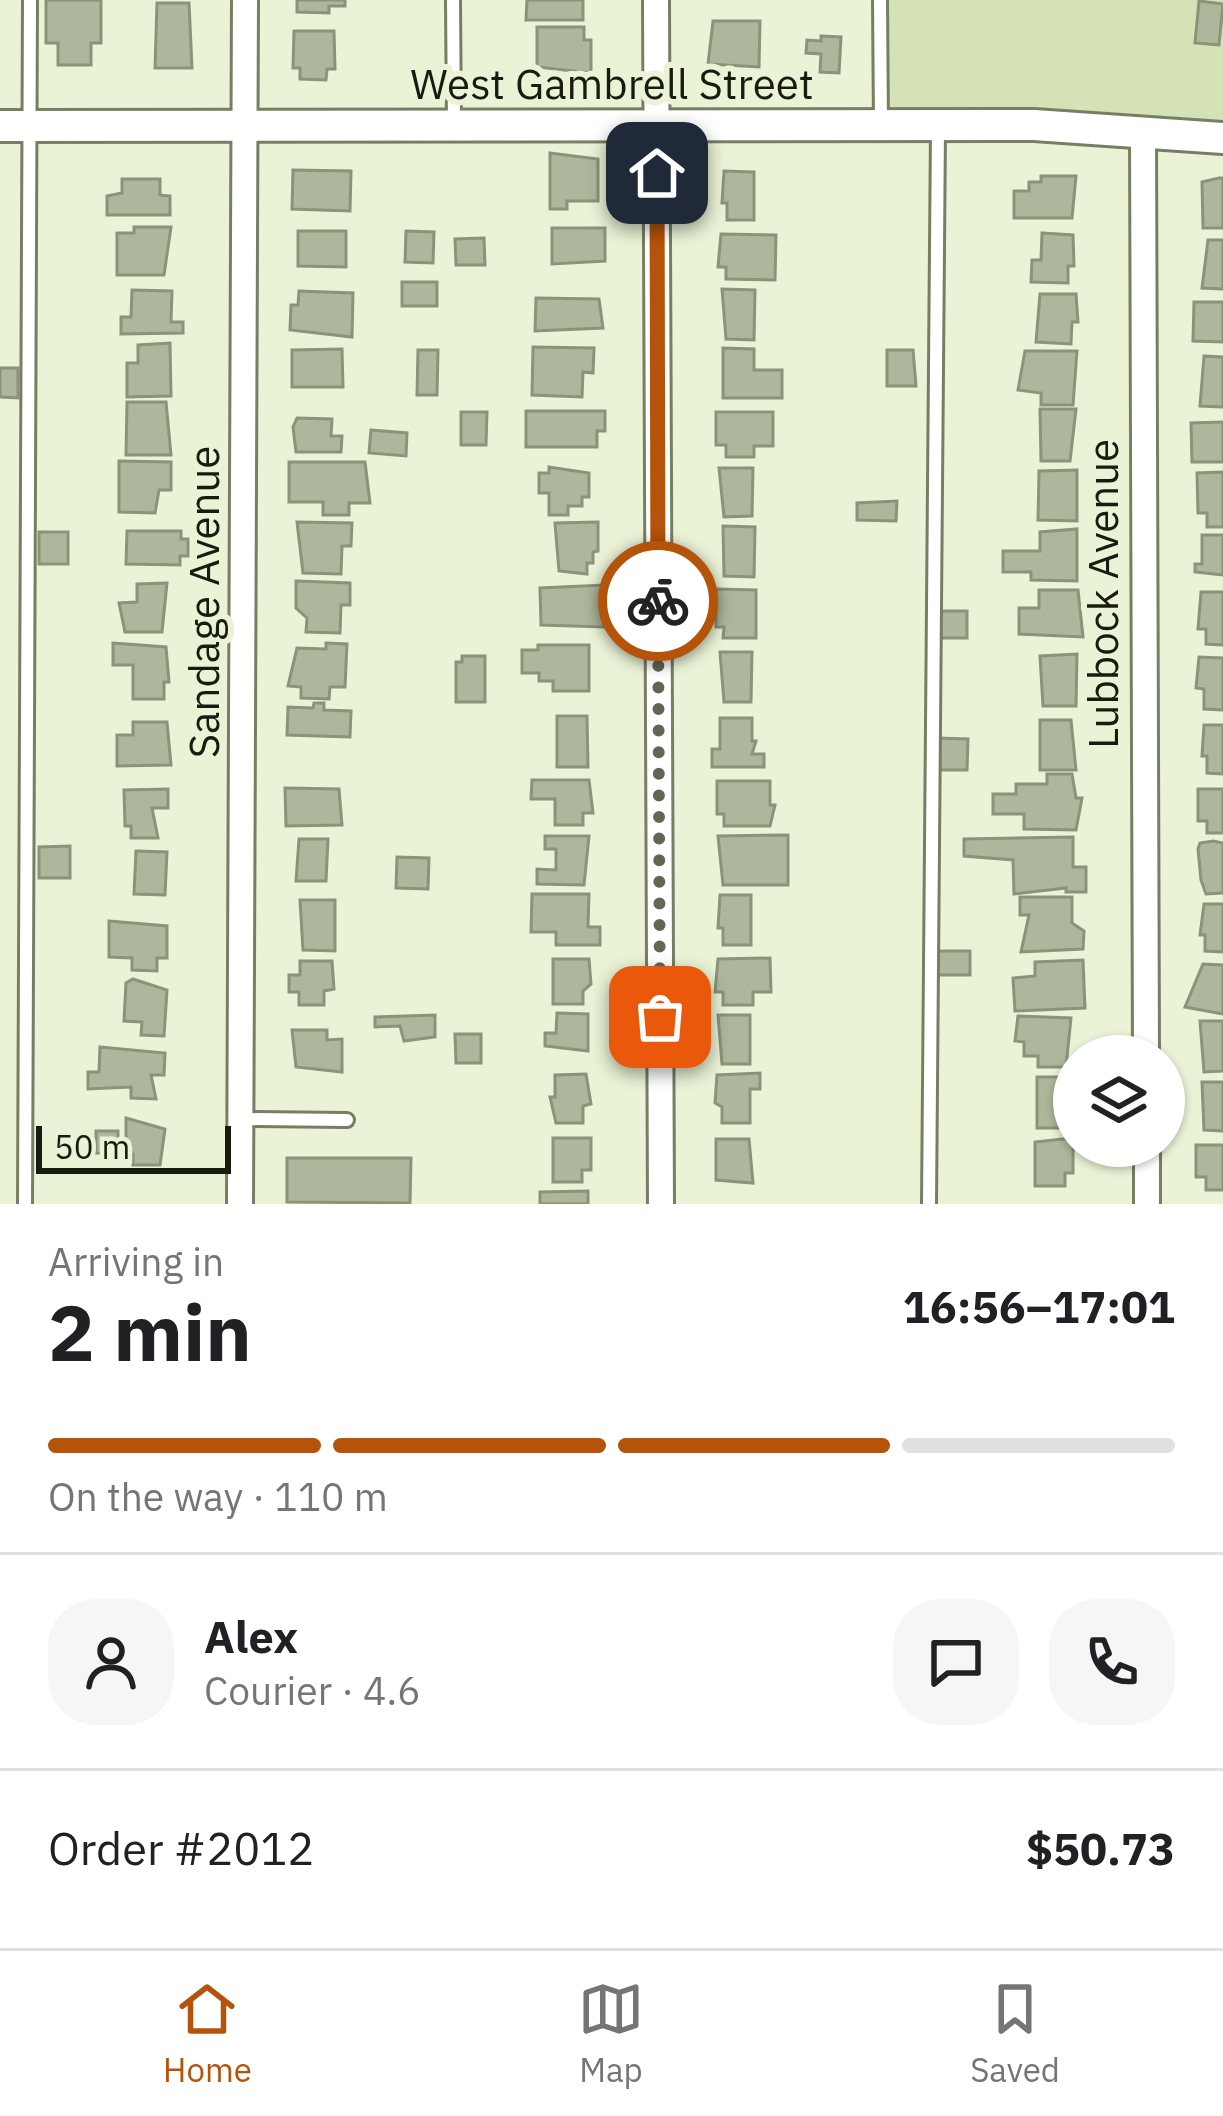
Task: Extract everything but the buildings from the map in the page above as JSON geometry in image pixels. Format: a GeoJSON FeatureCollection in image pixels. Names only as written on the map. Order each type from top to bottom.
{"type":"FeatureCollection","features":[{"type":"Feature","properties":{"kind":"street","name":"Sandage Avenue"},"geometry":{"type":"LineString","coordinates":[[240,1204],[245,0]]}},
{"type":"Feature","properties":{"kind":"street"},"geometry":{"type":"LineString","coordinates":[[656,0],[661,1204]]}},
{"type":"Feature","properties":{"kind":"street","name":"West Gambrell Street"},"geometry":{"type":"LineString","coordinates":[[0,126],[938,126],[1144,131],[1223,138]]}},
{"type":"Feature","properties":{"kind":"street","name":"Lubbock Avenue"},"geometry":{"type":"LineString","coordinates":[[1144,131],[1146,1035]]}},
{"type":"Feature","properties":{"kind":"street"},"geometry":{"type":"LineString","coordinates":[[1147,1167],[1147,1204]]}},
{"type":"Feature","properties":{"kind":"lane"},"geometry":{"type":"LineString","coordinates":[[25,1204],[31,0]]}},
{"type":"Feature","properties":{"kind":"lane"},"geometry":{"type":"LineString","coordinates":[[453,0],[454,126]]}},
{"type":"Feature","properties":{"kind":"lane"},"geometry":{"type":"LineString","coordinates":[[880,0],[881,127]]}},
{"type":"Feature","properties":{"kind":"lane"},"geometry":{"type":"LineString","coordinates":[[929,1204],[938,126]]}},
{"type":"Feature","properties":{"kind":"lane"},"geometry":{"type":"LineString","coordinates":[[241,1119],[347,1120]]}},
{"type":"Feature","properties":{"kind":"green space"},"geometry":{"type":"Polygon","coordinates":[[[883,0],[1223,0],[1223,122],[884,109],[883,0]]]}},
{"type":"Feature","properties":{"kind":"way so far"},"geometry":{"type":"LineString","coordinates":[[658,601],[660,1017]]}},
{"type":"Feature","properties":{"kind":"route"},"geometry":{"type":"LineString","coordinates":[[657,173],[658,601]]}}]}
